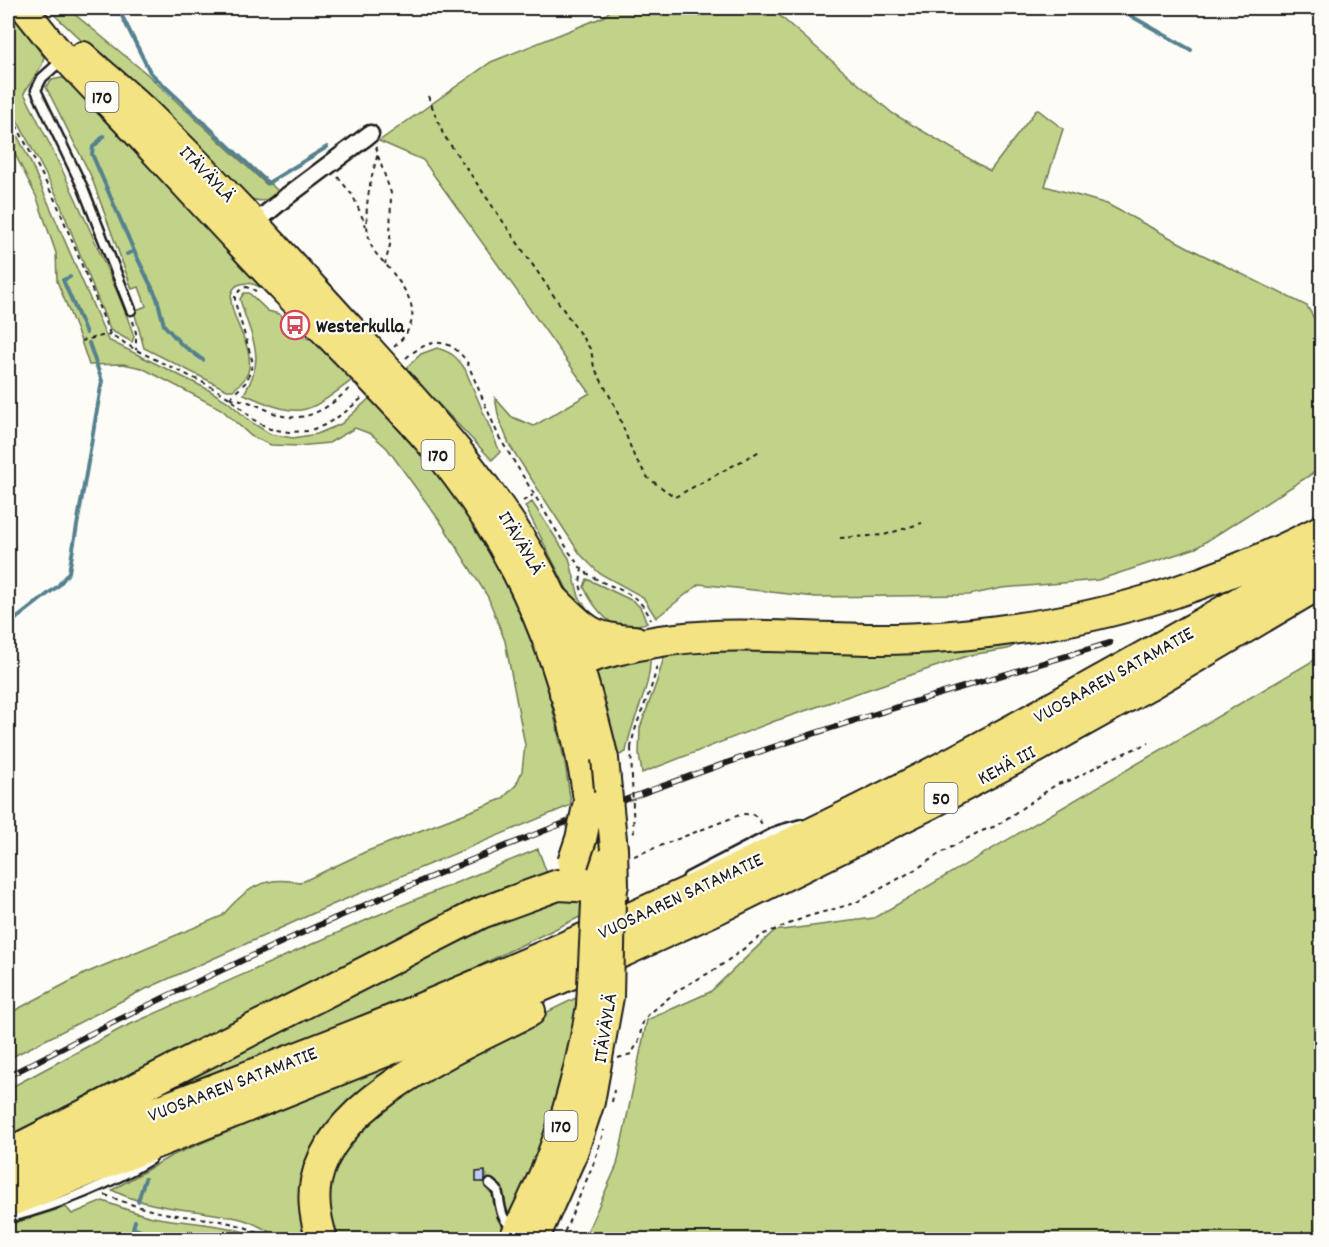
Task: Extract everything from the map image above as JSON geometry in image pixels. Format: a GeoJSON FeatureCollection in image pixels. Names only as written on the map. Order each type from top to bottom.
{"type":"FeatureCollection","features":[{"type":"Feature","properties":{"kind":"highway"},"geometry":{"type":"LineString","coordinates":[[554,600],[580,625],[593,634],[610,640],[652,640],[705,635],[885,639],[1013,629],[1087,616],[1169,594],[1233,571],[1322,530]]}},
{"type":"Feature","properties":{"kind":"highway","name":"VUOSAAREN SATAMATIE"},"geometry":{"type":"LineString","coordinates":[[8,1173],[412,1012],[604,915],[882,799],[1158,650],[1322,552]]}},
{"type":"Feature","properties":{"kind":"highway","name":"KEHÄ III"},"geometry":{"type":"LineString","coordinates":[[604,915],[783,877],[1008,763],[1158,679],[1322,582]]}},
{"type":"Feature","properties":{"kind":"highway"},"geometry":{"type":"LineString","coordinates":[[565,693],[572,671],[578,663],[652,640]]}},
{"type":"Feature","properties":{"kind":"highway"},"geometry":{"type":"LineString","coordinates":[[322,1239],[314,1206],[316,1178],[323,1159],[336,1136],[360,1109],[394,1085],[441,1057],[569,991],[604,915],[601,858],[581,839],[588,806]]}},
{"type":"Feature","properties":{"kind":"highway"},"geometry":{"type":"LineString","coordinates":[[8,1154],[481,913],[601,858]]}},
{"type":"Feature","properties":{"kind":"highway","name":"VUOSAAREN SATAMATIE"},"geometry":{"type":"LineString","coordinates":[[8,1202],[448,1026],[604,915]]}},
{"type":"Feature","properties":{"kind":"main road","name":"ITÄVÄYLÄ"},"geometry":{"type":"LineString","coordinates":[[24,8],[64,58],[282,289],[330,336],[414,428],[467,493],[495,535],[541,626],[594,763],[588,806]]}},
{"type":"Feature","properties":{"kind":"main road","name":"ITÄVÄYLÄ"},"geometry":{"type":"LineString","coordinates":[[31,8],[153,118],[255,222],[425,409],[478,472],[515,527],[539,568],[554,600],[595,716],[594,763],[601,858],[615,885],[604,915],[600,1001],[582,1047],[562,1123],[521,1236]]}},
{"type":"Feature","properties":{"kind":"street"},"geometry":{"type":"LineString","coordinates":[[236,240],[255,222],[370,134]]}},
{"type":"Feature","properties":{"kind":"lane"},"geometry":{"type":"LineString","coordinates":[[64,58],[42,78],[36,90],[83,188],[131,310]]}},
{"type":"Feature","properties":{"kind":"lane"},"geometry":{"type":"LineString","coordinates":[[825,816],[882,799]]}},
{"type":"Feature","properties":{"kind":"lane"},"geometry":{"type":"LineString","coordinates":[[680,882],[779,830],[813,820]]}},
{"type":"Feature","properties":{"kind":"lane"},"geometry":{"type":"LineString","coordinates":[[604,915],[662,894]]}},
{"type":"Feature","properties":{"kind":"lane"},"geometry":{"type":"LineString","coordinates":[[164,1149],[188,1129]]}},
{"type":"Feature","properties":{"kind":"lane"},"geometry":{"type":"LineString","coordinates":[[8,1218],[39,1209],[123,1176],[157,1156]]}},
{"type":"Feature","properties":{"kind":"lane"},"geometry":{"type":"LineString","coordinates":[[490,1184],[497,1190],[502,1219],[521,1236]]}},
{"type":"Feature","properties":{"kind":"path"},"geometry":{"type":"LineString","coordinates":[[428,96],[443,134],[591,350],[594,367],[615,406],[634,456],[648,478],[675,497],[760,451]]}},
{"type":"Feature","properties":{"kind":"path"},"geometry":{"type":"LineString","coordinates":[[8,109],[57,204],[110,334],[136,350],[230,398],[254,420],[270,429],[289,432],[308,431],[325,425],[367,394]]}},
{"type":"Feature","properties":{"kind":"path"},"geometry":{"type":"LineString","coordinates":[[370,134],[391,193],[390,245],[385,264]]}},
{"type":"Feature","properties":{"kind":"path"},"geometry":{"type":"LineString","coordinates":[[378,153],[366,204],[371,247],[410,298],[413,314],[409,330],[388,353]]}},
{"type":"Feature","properties":{"kind":"path"},"geometry":{"type":"LineString","coordinates":[[330,165],[352,196],[368,230]]}},
{"type":"Feature","properties":{"kind":"path"},"geometry":{"type":"LineString","coordinates":[[230,398],[247,381],[253,363],[235,296],[242,288],[247,287],[256,291]]}},
{"type":"Feature","properties":{"kind":"path"},"geometry":{"type":"LineString","coordinates":[[131,310],[136,333],[136,350]]}},
{"type":"Feature","properties":{"kind":"path"},"geometry":{"type":"LineString","coordinates":[[81,341],[110,334]]}},
{"type":"Feature","properties":{"kind":"path"},"geometry":{"type":"LineString","coordinates":[[400,364],[427,344],[446,343],[460,352],[467,362],[499,437],[533,495],[582,568],[598,579],[634,596],[646,607],[656,673],[635,729],[601,858]]}},
{"type":"Feature","properties":{"kind":"path"},"geometry":{"type":"LineString","coordinates":[[230,398],[249,401],[276,414],[293,418],[310,416],[325,409],[355,382]]}},
{"type":"Feature","properties":{"kind":"path"},"geometry":{"type":"LineString","coordinates":[[523,501],[533,495]]}},
{"type":"Feature","properties":{"kind":"path"},"geometry":{"type":"LineString","coordinates":[[840,538],[884,535],[922,523]]}},
{"type":"Feature","properties":{"kind":"path"},"geometry":{"type":"LineString","coordinates":[[582,568],[580,584],[584,599]]}},
{"type":"Feature","properties":{"kind":"path"},"geometry":{"type":"LineString","coordinates":[[615,1059],[631,1054],[638,1043],[643,1022],[648,1015],[678,990],[716,969],[764,934],[806,917],[855,903],[979,832],[996,826],[1057,784],[1072,780],[1110,759],[1149,743]]}},
{"type":"Feature","properties":{"kind":"path"},"geometry":{"type":"LineString","coordinates":[[601,858],[742,814],[754,814],[759,818],[763,827]]}},
{"type":"Feature","properties":{"kind":"path"},"geometry":{"type":"LineString","coordinates":[[104,1195],[134,1206],[165,1213],[212,1218],[255,1230],[272,1239]]}},
{"type":"Feature","properties":{"kind":"green space"},"geometry":{"type":"Polygon","coordinates":[[[47,8],[67,8],[147,74],[267,185],[271,184],[278,191],[265,200],[258,201],[249,198],[47,8]]]}},
{"type":"Feature","properties":{"kind":"green space"},"geometry":{"type":"Polygon","coordinates":[[[613,8],[786,8],[780,16],[892,113],[990,171],[1037,109],[1063,129],[1045,186],[1107,204],[1199,253],[1307,306],[1321,330],[1321,468],[1196,548],[1098,580],[1002,588],[969,595],[816,597],[699,584],[656,618],[643,597],[599,573],[580,554],[510,446],[499,419],[495,398],[512,417],[534,426],[590,393],[423,160],[379,141],[491,62],[603,17],[613,8]]]}},
{"type":"Feature","properties":{"kind":"green space"},"geometry":{"type":"Polygon","coordinates":[[[8,9],[44,57],[42,65],[24,93],[116,288],[134,337],[132,342],[110,330],[57,196],[8,103],[8,9]]]}},
{"type":"Feature","properties":{"kind":"green space"},"geometry":{"type":"Polygon","coordinates":[[[67,79],[156,164],[264,289],[247,283],[237,285],[232,294],[231,301],[235,318],[246,343],[249,360],[247,375],[233,390],[227,390],[144,348],[134,311],[146,306],[139,287],[132,289],[91,176],[46,87],[52,80],[67,79]]]}},
{"type":"Feature","properties":{"kind":"green space"},"geometry":{"type":"Polygon","coordinates":[[[8,117],[30,161],[108,340],[207,389],[227,401],[251,422],[270,434],[293,438],[317,434],[341,424],[372,396],[415,444],[448,485],[501,568],[540,655],[565,763],[571,805],[334,904],[137,993],[8,1059],[8,1014],[86,973],[222,916],[238,899],[256,886],[276,881],[300,883],[365,852],[502,799],[516,785],[522,771],[525,745],[505,641],[488,597],[442,524],[387,448],[371,434],[355,428],[329,443],[298,446],[271,445],[251,436],[221,409],[142,368],[123,364],[89,365],[57,281],[56,253],[37,198],[8,140],[8,117]]]}},
{"type":"Feature","properties":{"kind":"green space"},"geometry":{"type":"Polygon","coordinates":[[[244,293],[249,293],[268,311],[279,314],[304,337],[316,341],[355,378],[325,400],[303,410],[279,408],[244,394],[255,368],[256,357],[255,346],[240,299],[244,293]]]}},
{"type":"Feature","properties":{"kind":"green space"},"geometry":{"type":"Polygon","coordinates":[[[437,348],[453,356],[465,369],[500,452],[492,460],[405,369],[421,354],[437,348]]]}},
{"type":"Feature","properties":{"kind":"green space"},"geometry":{"type":"Polygon","coordinates":[[[532,502],[569,558],[579,597],[592,616],[574,603],[525,506],[532,502]]]}},
{"type":"Feature","properties":{"kind":"green space"},"geometry":{"type":"Polygon","coordinates":[[[587,579],[633,601],[640,607],[647,623],[626,627],[611,622],[599,612],[587,593],[584,587],[587,579]]]}},
{"type":"Feature","properties":{"kind":"green space"},"geometry":{"type":"Polygon","coordinates":[[[1037,633],[1008,649],[970,655],[775,721],[642,773],[639,754],[640,728],[664,657],[673,648],[1037,633]]]}},
{"type":"Feature","properties":{"kind":"green space"},"geometry":{"type":"Polygon","coordinates":[[[650,652],[648,678],[626,752],[613,758],[591,665],[650,652]]]}},
{"type":"Feature","properties":{"kind":"green space"},"geometry":{"type":"Polygon","coordinates":[[[1321,656],[1321,1239],[584,1239],[617,1165],[647,1020],[710,992],[774,931],[874,918],[1321,656]]]}},
{"type":"Feature","properties":{"kind":"green space"},"geometry":{"type":"Polygon","coordinates":[[[538,849],[548,876],[257,1017],[83,1097],[50,1121],[8,1143],[8,1089],[122,1028],[378,915],[538,849]]]}},
{"type":"Feature","properties":{"kind":"green space"},"geometry":{"type":"Polygon","coordinates":[[[585,893],[584,915],[372,1017],[103,1119],[387,971],[536,904],[585,893]]]}},
{"type":"Feature","properties":{"kind":"green space"},"geometry":{"type":"Polygon","coordinates":[[[578,997],[575,1031],[546,1138],[500,1239],[330,1239],[328,1166],[372,1110],[498,1036],[578,997]]]}},
{"type":"Feature","properties":{"kind":"green space"},"geometry":{"type":"Polygon","coordinates":[[[460,1034],[337,1122],[310,1239],[286,1240],[241,1219],[159,1206],[112,1190],[171,1156],[460,1034]]]}},
{"type":"Feature","properties":{"kind":"green space"},"geometry":{"type":"Polygon","coordinates":[[[103,1201],[153,1217],[223,1227],[263,1239],[8,1239],[8,1225],[66,1207],[72,1214],[103,1201]]]}},
{"type":"Feature","properties":{"kind":"building"},"geometry":{"type":"Polygon","coordinates":[[[485,1171],[485,1182],[476,1182],[476,1172],[485,1171]]]}},
{"type":"Feature","properties":{"kind":"waterway"},"geometry":{"type":"LineString","coordinates":[[118,8],[150,72],[156,78],[155,80]]}},
{"type":"Feature","properties":{"kind":"waterway"},"geometry":{"type":"LineString","coordinates":[[1117,8],[1191,50]]}},
{"type":"Feature","properties":{"kind":"waterway"},"geometry":{"type":"LineString","coordinates":[[156,78],[268,183],[327,147]]}},
{"type":"Feature","properties":{"kind":"waterway"},"geometry":{"type":"LineString","coordinates":[[104,136],[93,147],[92,154],[134,251],[127,254]]}},
{"type":"Feature","properties":{"kind":"waterway"},"geometry":{"type":"LineString","coordinates":[[134,251],[157,298],[164,325],[181,344],[203,360]]}},
{"type":"Feature","properties":{"kind":"waterway"},"geometry":{"type":"LineString","coordinates":[[70,277],[63,280],[86,333]]}},
{"type":"Feature","properties":{"kind":"waterway"},"geometry":{"type":"LineString","coordinates":[[8,625],[58,586],[69,572],[102,381],[89,343]]}},
{"type":"Feature","properties":{"kind":"waterway"},"geometry":{"type":"LineString","coordinates":[[138,1201],[145,1179]]}},
{"type":"Feature","properties":{"kind":"waterway"},"geometry":{"type":"LineString","coordinates":[[135,1221],[133,1228],[141,1231]]}},
{"type":"Feature","properties":{"kind":"railway"},"geometry":{"type":"LineString","coordinates":[[8,1076],[174,992],[344,914],[516,842],[690,776],[794,740],[1110,643]]}},
{"type":"Feature","properties":{"kind":"place","name":"Westerkulla"},"geometry":{"type":"Point","coordinates":[295,325]}}]}
